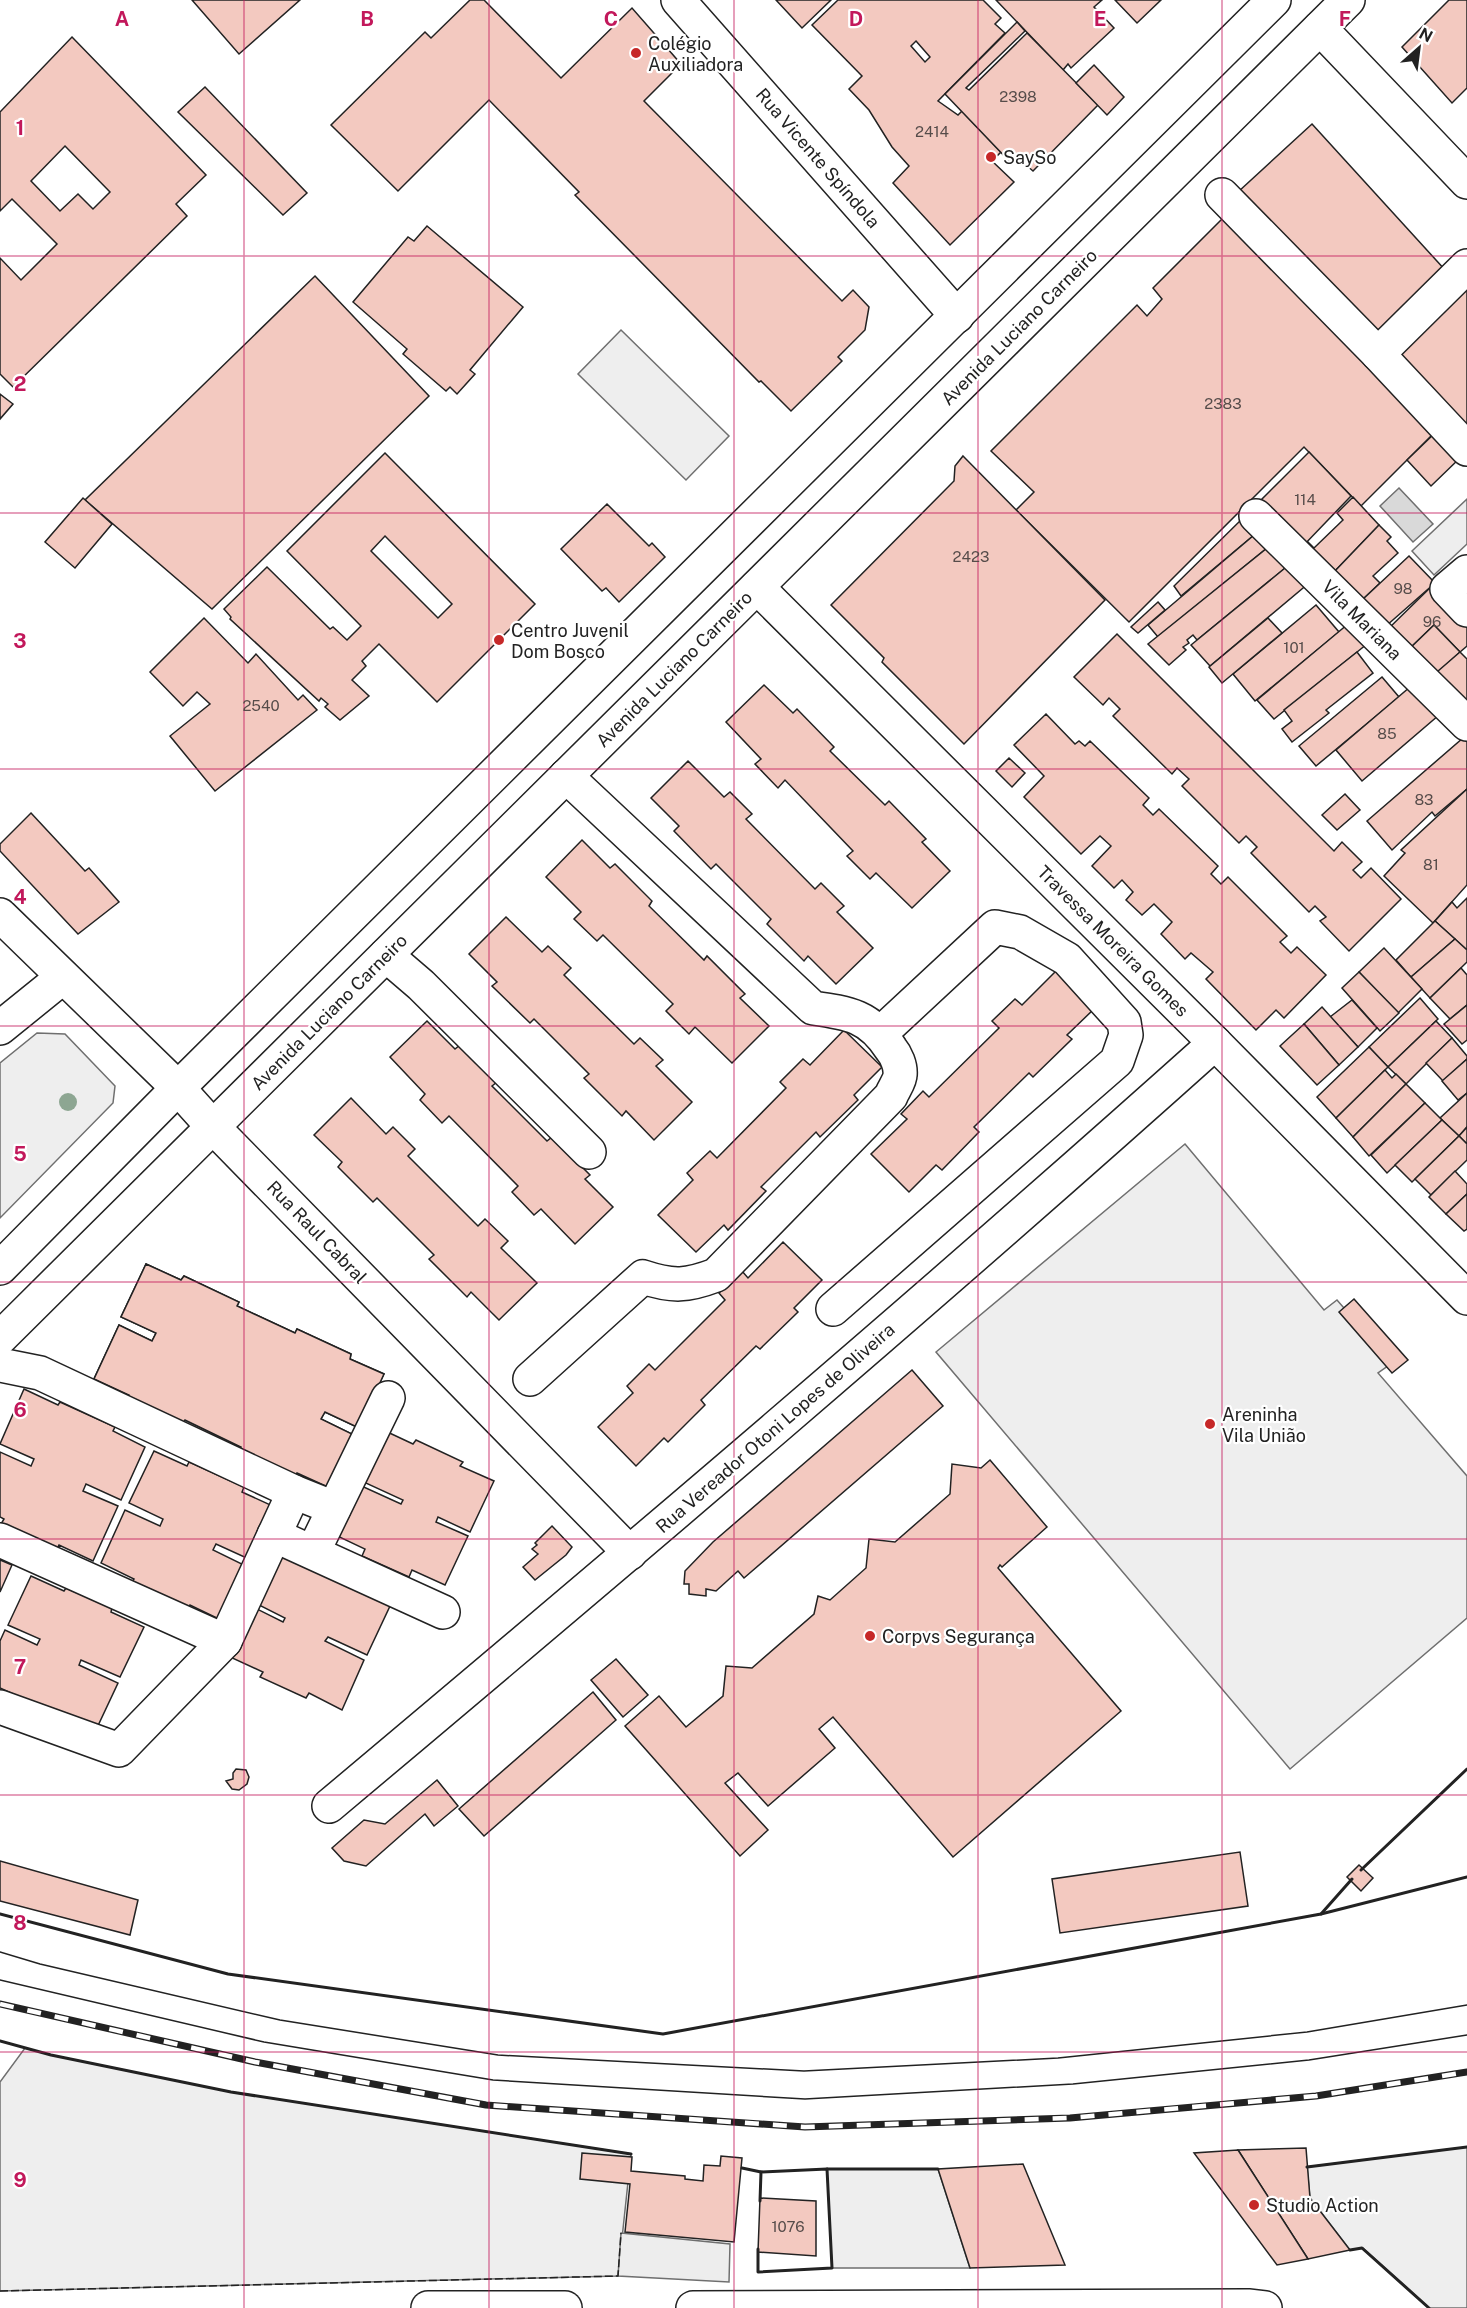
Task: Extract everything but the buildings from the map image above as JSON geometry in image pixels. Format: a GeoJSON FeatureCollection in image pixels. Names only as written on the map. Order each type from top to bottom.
{"type":"FeatureCollection","features":[{"type":"Feature","properties":{"kind":"street","name":"Rua Vicente Spíndola"},"geometry":{"type":"LineString","coordinates":[[678,0],[957,316]]}},
{"type":"Feature","properties":{"kind":"street"},"geometry":{"type":"LineString","coordinates":[[0,1268],[178,1088],[1274,0]]}},
{"type":"Feature","properties":{"kind":"street","name":"Avenida Luciano Carneiro"},"geometry":{"type":"LineString","coordinates":[[0,1338],[1348,0]]}},
{"type":"Feature","properties":{"kind":"street"},"geometry":{"type":"LineString","coordinates":[[1320,28],[1467,182]]}},
{"type":"Feature","properties":{"kind":"street"},"geometry":{"type":"LineString","coordinates":[[1222,195],[1378,354],[1467,449]]}},
{"type":"Feature","properties":{"kind":"street"},"geometry":{"type":"LineString","coordinates":[[1378,354],[1467,266]]}},
{"type":"Feature","properties":{"kind":"street","name":"Vila Mariana"},"geometry":{"type":"LineString","coordinates":[[1256,516],[1467,724]]}},
{"type":"Feature","properties":{"kind":"street"},"geometry":{"type":"LineString","coordinates":[[1467,572],[1447,589],[1467,610]]}},
{"type":"Feature","properties":{"kind":"street","name":"Travessa Moreira Gomes"},"geometry":{"type":"LineString","coordinates":[[757,587],[1215,1043],[1467,1298]]}},
{"type":"Feature","properties":{"kind":"street"},"geometry":{"type":"LineString","coordinates":[[530,1379],[643,1277],[663,1283],[693,1284],[716,1275],[891,1096],[900,1075],[896,1056],[881,1033],[862,1019],[838,1011],[813,1008],[566,776]]}},
{"type":"Feature","properties":{"kind":"street","name":"Rua Raul Cabral"},"geometry":{"type":"LineString","coordinates":[[0,915],[178,1088],[213,1127],[630,1553]]}},
{"type":"Feature","properties":{"kind":"street"},"geometry":{"type":"LineString","coordinates":[[833,1309],[1117,1061],[1126,1035],[1124,1022],[1067,959],[1020,932],[995,927],[881,1033]]}},
{"type":"Feature","properties":{"kind":"street"},"geometry":{"type":"LineString","coordinates":[[386,955],[421,985],[589,1152]]}},
{"type":"Feature","properties":{"kind":"street"},"geometry":{"type":"LineString","coordinates":[[0,1028],[63,977]]}},
{"type":"Feature","properties":{"kind":"street","name":"Rua Vereador Otoni Lopes de Oliveira"},"geometry":{"type":"LineString","coordinates":[[329,1806],[630,1553],[837,1375],[1215,1043]]}},
{"type":"Feature","properties":{"kind":"street"},"geometry":{"type":"LineString","coordinates":[[0,1365],[40,1373],[333,1508]]}},
{"type":"Feature","properties":{"kind":"street"},"geometry":{"type":"LineString","coordinates":[[313,1552],[388,1398]]}},
{"type":"Feature","properties":{"kind":"street"},"geometry":{"type":"LineString","coordinates":[[0,1707],[119,1750],[225,1641],[294,1492]]}},
{"type":"Feature","properties":{"kind":"street"},"geometry":{"type":"LineString","coordinates":[[274,1534],[443,1612]]}},
{"type":"Feature","properties":{"kind":"street"},"geometry":{"type":"LineString","coordinates":[[0,1540],[225,1641]]}},
{"type":"Feature","properties":{"kind":"street"},"geometry":{"type":"LineString","coordinates":[[693,2308],[1248,2306],[1264,2308]]}},
{"type":"Feature","properties":{"kind":"street"},"geometry":{"type":"LineString","coordinates":[[428,2308],[565,2308]]}},
{"type":"Feature","properties":{"kind":"shaded area"},"geometry":{"type":"Polygon","coordinates":[[[621,330],[729,436],[686,480],[578,374],[621,330]]]}},
{"type":"Feature","properties":{"kind":"shaded area"},"geometry":{"type":"Polygon","coordinates":[[[1399,488],[1433,524],[1413,542],[1380,506],[1399,488]]]}},
{"type":"Feature","properties":{"kind":"shaded area"},"geometry":{"type":"Polygon","coordinates":[[[1467,499],[1467,544],[1434,575],[1412,551],[1467,499]]]}},
{"type":"Feature","properties":{"kind":"shaded area"},"geometry":{"type":"Polygon","coordinates":[[[37,1033],[65,1034],[115,1086],[113,1103],[0,1218],[0,1063],[37,1033]]]}},
{"type":"Feature","properties":{"kind":"shaded area","name":"Areninha Vila União"},"geometry":{"type":"Polygon","coordinates":[[[1185,1144],[1324,1310],[1337,1300],[1392,1363],[1378,1373],[1467,1476],[1467,1618],[1290,1769],[936,1352],[1185,1144]]]}},
{"type":"Feature","properties":{"kind":"shaded area"},"geometry":{"type":"Polygon","coordinates":[[[25,2048],[231,2092],[631,2154],[618,2276],[0,2291],[0,2082],[25,2048]]]}},
{"type":"Feature","properties":{"kind":"shaded area"},"geometry":{"type":"Polygon","coordinates":[[[1467,2147],[1467,2308],[1429,2308],[1363,2248],[1350,2250],[1310,2198],[1307,2167],[1467,2147]]]}},
{"type":"Feature","properties":{"kind":"shaded area"},"geometry":{"type":"Polygon","coordinates":[[[827,2169],[938,2169],[970,2268],[832,2268],[827,2169]]]}},
{"type":"Feature","properties":{"kind":"shaded area"},"geometry":{"type":"Polygon","coordinates":[[[621,2233],[730,2244],[729,2282],[618,2276],[621,2233]]]}},
{"type":"Feature","properties":{"kind":"tram line"},"geometry":{"type":"LineString","coordinates":[[0,1952],[40,1964],[280,2020],[498,2055],[804,2071],[1058,2058],[1307,2032],[1467,2005]]}},
{"type":"Feature","properties":{"kind":"tram line"},"geometry":{"type":"LineString","coordinates":[[0,1980],[264,2042],[493,2080],[805,2099],[1073,2084],[1309,2060],[1467,2035]]}},
{"type":"Feature","properties":{"kind":"railway"},"geometry":{"type":"LineString","coordinates":[[0,2004],[255,2062],[486,2105],[805,2127],[1070,2118],[1316,2096],[1467,2072]]}},
{"type":"Feature","properties":{"kind":"fence"},"geometry":{"type":"LineString","coordinates":[[0,2291],[618,2276],[621,2233]]}},
{"type":"Feature","properties":{"kind":"wall"},"geometry":{"type":"LineString","coordinates":[[1361,1870],[1467,1769]]}},
{"type":"Feature","properties":{"kind":"wall"},"geometry":{"type":"LineString","coordinates":[[1321,1914],[1467,1877]]}},
{"type":"Feature","properties":{"kind":"wall"},"geometry":{"type":"LineString","coordinates":[[0,1914],[228,1974],[663,2034],[1321,1914],[1352,1879]]}},
{"type":"Feature","properties":{"kind":"wall"},"geometry":{"type":"LineString","coordinates":[[0,2041],[51,2055],[231,2092],[631,2154]]}},
{"type":"Feature","properties":{"kind":"wall"},"geometry":{"type":"LineString","coordinates":[[1307,2167],[1467,2147]]}},
{"type":"Feature","properties":{"kind":"wall"},"geometry":{"type":"LineString","coordinates":[[742,2168],[761,2172],[827,2169],[832,2268],[758,2272],[758,2249]]}},
{"type":"Feature","properties":{"kind":"wall"},"geometry":{"type":"LineString","coordinates":[[827,2169],[938,2169]]}},
{"type":"Feature","properties":{"kind":"wall"},"geometry":{"type":"LineString","coordinates":[[760,2201],[761,2172]]}},
{"type":"Feature","properties":{"kind":"wall"},"geometry":{"type":"LineString","coordinates":[[1350,2250],[1362,2248],[1429,2308]]}},
{"type":"Feature","properties":{"kind":"place","name":"Colégio Auxiliadora"},"geometry":{"type":"Point","coordinates":[636,53]}},
{"type":"Feature","properties":{"kind":"place","name":"SaySo"},"geometry":{"type":"Point","coordinates":[991,157]}},
{"type":"Feature","properties":{"kind":"place","name":"Centro Juvenil Dom Bosco"},"geometry":{"type":"Point","coordinates":[499,640]}},
{"type":"Feature","properties":{"kind":"place","name":"Areninha Vila União"},"geometry":{"type":"Point","coordinates":[1210,1424]}},
{"type":"Feature","properties":{"kind":"place","name":"Corpvs Segurança"},"geometry":{"type":"Point","coordinates":[870,1636]}},
{"type":"Feature","properties":{"kind":"place","name":"Studio Action"},"geometry":{"type":"Point","coordinates":[1254,2205]}}]}
